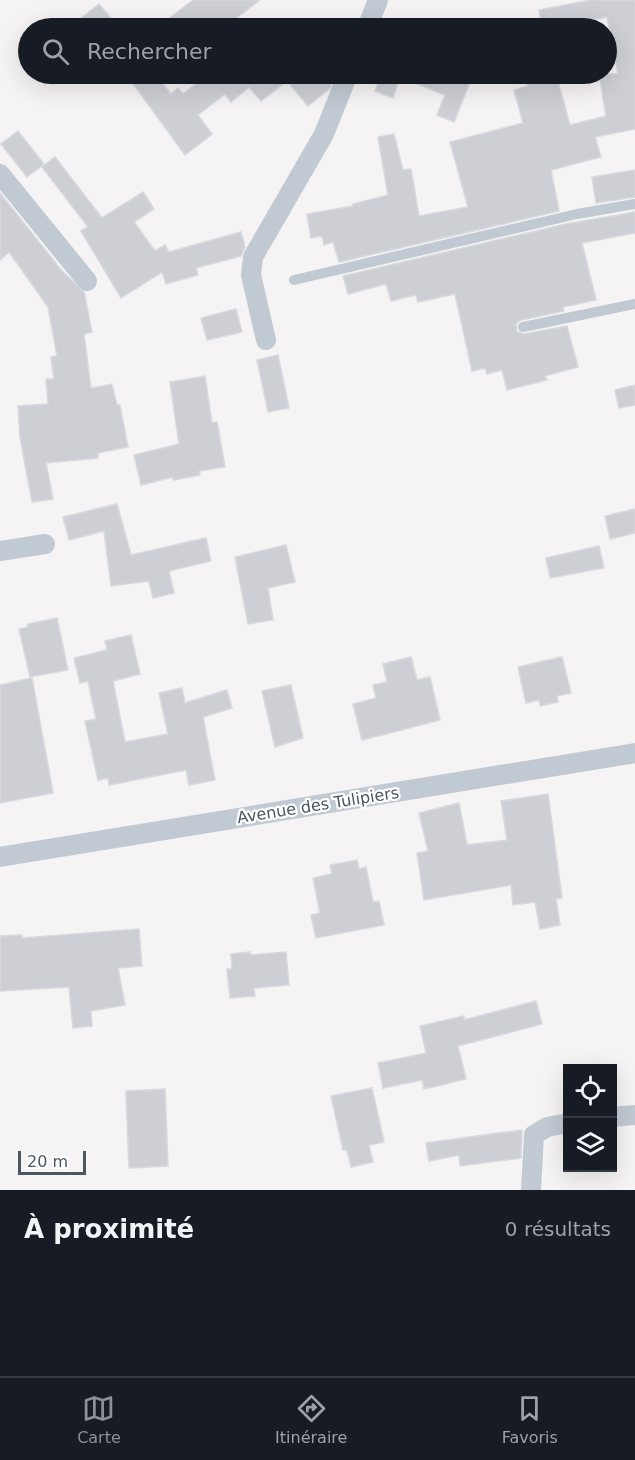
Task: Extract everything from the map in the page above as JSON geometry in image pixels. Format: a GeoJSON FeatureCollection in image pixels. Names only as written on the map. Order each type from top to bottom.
{"type":"FeatureCollection","features":[{"type":"Feature","properties":{"kind":"street"},"geometry":{"type":"LineString","coordinates":[[371,18],[378,0]]}},
{"type":"Feature","properties":{"kind":"street"},"geometry":{"type":"LineString","coordinates":[[266,340],[251,275],[253,257],[319,143],[344,84]]}},
{"type":"Feature","properties":{"kind":"street"},"geometry":{"type":"LineString","coordinates":[[0,174],[87,281]]}},
{"type":"Feature","properties":{"kind":"street"},"geometry":{"type":"LineString","coordinates":[[0,551],[45,544]]}},
{"type":"Feature","properties":{"kind":"street","name":"Avenue des Tulipiers"},"geometry":{"type":"LineString","coordinates":[[0,857],[635,753]]}},
{"type":"Feature","properties":{"kind":"street"},"geometry":{"type":"LineString","coordinates":[[617,1116],[635,1114]]}},
{"type":"Feature","properties":{"kind":"street"},"geometry":{"type":"LineString","coordinates":[[531,1190],[534,1136],[547,1127],[563,1124]]}},
{"type":"Feature","properties":{"kind":"lane"},"geometry":{"type":"LineString","coordinates":[[294,280],[578,214],[635,204]]}},
{"type":"Feature","properties":{"kind":"lane"},"geometry":{"type":"LineString","coordinates":[[523,327],[635,303]]}},
{"type":"Feature","properties":{"kind":"building"},"geometry":{"type":"Polygon","coordinates":[[[193,0],[260,0],[236,18],[170,18],[193,0]]]}},
{"type":"Feature","properties":{"kind":"building"},"geometry":{"type":"Polygon","coordinates":[[[591,0],[635,0],[635,129],[595,137],[601,157],[551,170],[559,211],[339,262],[333,242],[324,245],[322,236],[311,238],[307,214],[353,206],[353,204],[388,195],[378,137],[394,134],[403,170],[411,169],[419,216],[468,207],[450,142],[523,123],[514,90],[528,86],[527,84],[559,84],[570,125],[606,116],[601,84],[617,84],[617,18],[540,18],[539,10],[591,0]]]}},
{"type":"Feature","properties":{"kind":"building"},"geometry":{"type":"Polygon","coordinates":[[[99,4],[111,18],[82,18],[99,4]]]}},
{"type":"Feature","properties":{"kind":"building"},"geometry":{"type":"Polygon","coordinates":[[[133,84],[163,84],[171,94],[178,88],[183,94],[196,84],[283,84],[261,101],[249,87],[231,102],[225,94],[198,115],[212,134],[185,155],[133,84]]]}},
{"type":"Feature","properties":{"kind":"building"},"geometry":{"type":"Polygon","coordinates":[[[290,84],[332,84],[330,88],[308,106],[290,84]]]}},
{"type":"Feature","properties":{"kind":"building"},"geometry":{"type":"Polygon","coordinates":[[[378,84],[398,84],[393,98],[375,91],[378,84]]]}},
{"type":"Feature","properties":{"kind":"building"},"geometry":{"type":"Polygon","coordinates":[[[418,84],[469,84],[454,122],[437,115],[445,95],[418,84]]]}},
{"type":"Feature","properties":{"kind":"building"},"geometry":{"type":"Polygon","coordinates":[[[18,131],[44,164],[27,177],[1,144],[18,131]]]}},
{"type":"Feature","properties":{"kind":"building"},"geometry":{"type":"Polygon","coordinates":[[[55,157],[102,218],[143,192],[154,209],[134,222],[155,251],[165,245],[169,252],[241,232],[245,247],[241,256],[196,268],[198,275],[166,284],[162,272],[121,298],[81,231],[88,227],[42,167],[55,157]]]}},
{"type":"Feature","properties":{"kind":"building"},"geometry":{"type":"Polygon","coordinates":[[[635,170],[635,197],[596,203],[592,177],[635,170]]]}},
{"type":"Feature","properties":{"kind":"building"},"geometry":{"type":"Polygon","coordinates":[[[0,193],[62,271],[84,292],[92,332],[84,334],[91,388],[112,384],[117,405],[120,405],[128,447],[98,453],[98,458],[46,463],[53,499],[32,502],[20,437],[18,406],[48,404],[46,379],[54,379],[51,357],[57,356],[48,307],[9,252],[0,260],[0,193]]]}},
{"type":"Feature","properties":{"kind":"building"},"geometry":{"type":"Polygon","coordinates":[[[635,212],[635,233],[582,243],[596,300],[563,307],[564,311],[521,320],[516,324],[517,332],[524,334],[567,326],[578,367],[545,376],[547,380],[507,390],[502,370],[487,374],[485,368],[472,371],[455,294],[418,302],[416,295],[391,301],[386,284],[348,294],[343,276],[566,224],[635,212]]]}},
{"type":"Feature","properties":{"kind":"building"},"geometry":{"type":"Polygon","coordinates":[[[236,309],[242,332],[207,340],[201,318],[236,309]]]}},
{"type":"Feature","properties":{"kind":"building"},"geometry":{"type":"Polygon","coordinates":[[[278,355],[289,408],[268,412],[257,360],[278,355]]]}},
{"type":"Feature","properties":{"kind":"building"},"geometry":{"type":"Polygon","coordinates":[[[205,376],[212,423],[217,422],[225,467],[199,471],[200,475],[173,480],[173,477],[141,485],[134,455],[179,444],[170,382],[205,376]]]}},
{"type":"Feature","properties":{"kind":"building"},"geometry":{"type":"Polygon","coordinates":[[[635,385],[635,405],[619,408],[615,390],[635,385]]]}},
{"type":"Feature","properties":{"kind":"building"},"geometry":{"type":"Polygon","coordinates":[[[117,504],[131,555],[206,538],[211,561],[169,571],[174,593],[153,598],[149,581],[111,586],[104,531],[69,540],[63,517],[117,504]]]}},
{"type":"Feature","properties":{"kind":"building"},"geometry":{"type":"Polygon","coordinates":[[[635,509],[635,533],[610,539],[605,516],[635,509]]]}},
{"type":"Feature","properties":{"kind":"building"},"geometry":{"type":"Polygon","coordinates":[[[286,545],[295,582],[268,588],[273,620],[248,624],[235,557],[286,545]]]}},
{"type":"Feature","properties":{"kind":"building"},"geometry":{"type":"Polygon","coordinates":[[[599,546],[604,568],[550,578],[546,558],[599,546]]]}},
{"type":"Feature","properties":{"kind":"building"},"geometry":{"type":"Polygon","coordinates":[[[57,618],[68,670],[30,677],[19,629],[28,627],[28,624],[57,618]]]}},
{"type":"Feature","properties":{"kind":"building"},"geometry":{"type":"Polygon","coordinates":[[[131,635],[140,674],[113,681],[125,742],[168,734],[159,693],[182,688],[185,703],[227,690],[232,708],[203,717],[215,780],[189,785],[186,770],[109,785],[108,778],[98,780],[85,721],[96,719],[88,681],[80,683],[74,658],[107,650],[105,641],[131,635]]]}},
{"type":"Feature","properties":{"kind":"building"},"geometry":{"type":"Polygon","coordinates":[[[411,657],[417,680],[430,677],[440,720],[362,740],[353,704],[376,698],[373,685],[387,682],[383,664],[411,657]]]}},
{"type":"Feature","properties":{"kind":"building"},"geometry":{"type":"Polygon","coordinates":[[[562,657],[571,693],[557,696],[558,702],[540,706],[539,700],[526,703],[518,667],[562,657]]]}},
{"type":"Feature","properties":{"kind":"building"},"geometry":{"type":"Polygon","coordinates":[[[32,678],[53,793],[0,803],[0,685],[32,678]]]}},
{"type":"Feature","properties":{"kind":"building"},"geometry":{"type":"Polygon","coordinates":[[[291,685],[303,738],[275,747],[262,691],[291,685]]]}},
{"type":"Feature","properties":{"kind":"building"},"geometry":{"type":"Polygon","coordinates":[[[548,794],[562,898],[556,899],[560,925],[540,929],[535,902],[513,905],[511,885],[424,900],[417,853],[428,851],[419,813],[459,803],[467,845],[507,840],[501,801],[548,794]]]}},
{"type":"Feature","properties":{"kind":"building"},"geometry":{"type":"Polygon","coordinates":[[[357,860],[359,869],[366,867],[373,902],[379,901],[384,925],[316,938],[311,915],[320,913],[313,878],[332,874],[330,865],[357,860]]]}},
{"type":"Feature","properties":{"kind":"building"},"geometry":{"type":"Polygon","coordinates":[[[139,929],[142,966],[118,968],[125,1005],[91,1011],[92,1026],[73,1028],[69,987],[0,991],[0,936],[22,935],[22,938],[139,929]]]}},
{"type":"Feature","properties":{"kind":"building"},"geometry":{"type":"Polygon","coordinates":[[[250,952],[251,955],[286,952],[289,985],[254,988],[255,996],[230,998],[227,969],[232,969],[231,954],[250,952]]]}},
{"type":"Feature","properties":{"kind":"building"},"geometry":{"type":"Polygon","coordinates":[[[536,1001],[542,1024],[458,1046],[466,1079],[424,1089],[422,1080],[383,1088],[378,1063],[426,1053],[420,1026],[464,1016],[464,1020],[536,1001]]]}},
{"type":"Feature","properties":{"kind":"building"},"geometry":{"type":"Polygon","coordinates":[[[372,1088],[384,1142],[369,1145],[373,1162],[351,1167],[347,1150],[343,1150],[331,1096],[372,1088]]]}},
{"type":"Feature","properties":{"kind":"building"},"geometry":{"type":"Polygon","coordinates":[[[165,1089],[168,1166],[129,1168],[126,1091],[165,1089]]]}},
{"type":"Feature","properties":{"kind":"building"},"geometry":{"type":"Polygon","coordinates":[[[522,1130],[521,1158],[460,1166],[459,1155],[429,1161],[426,1143],[522,1130]]]}}]}
